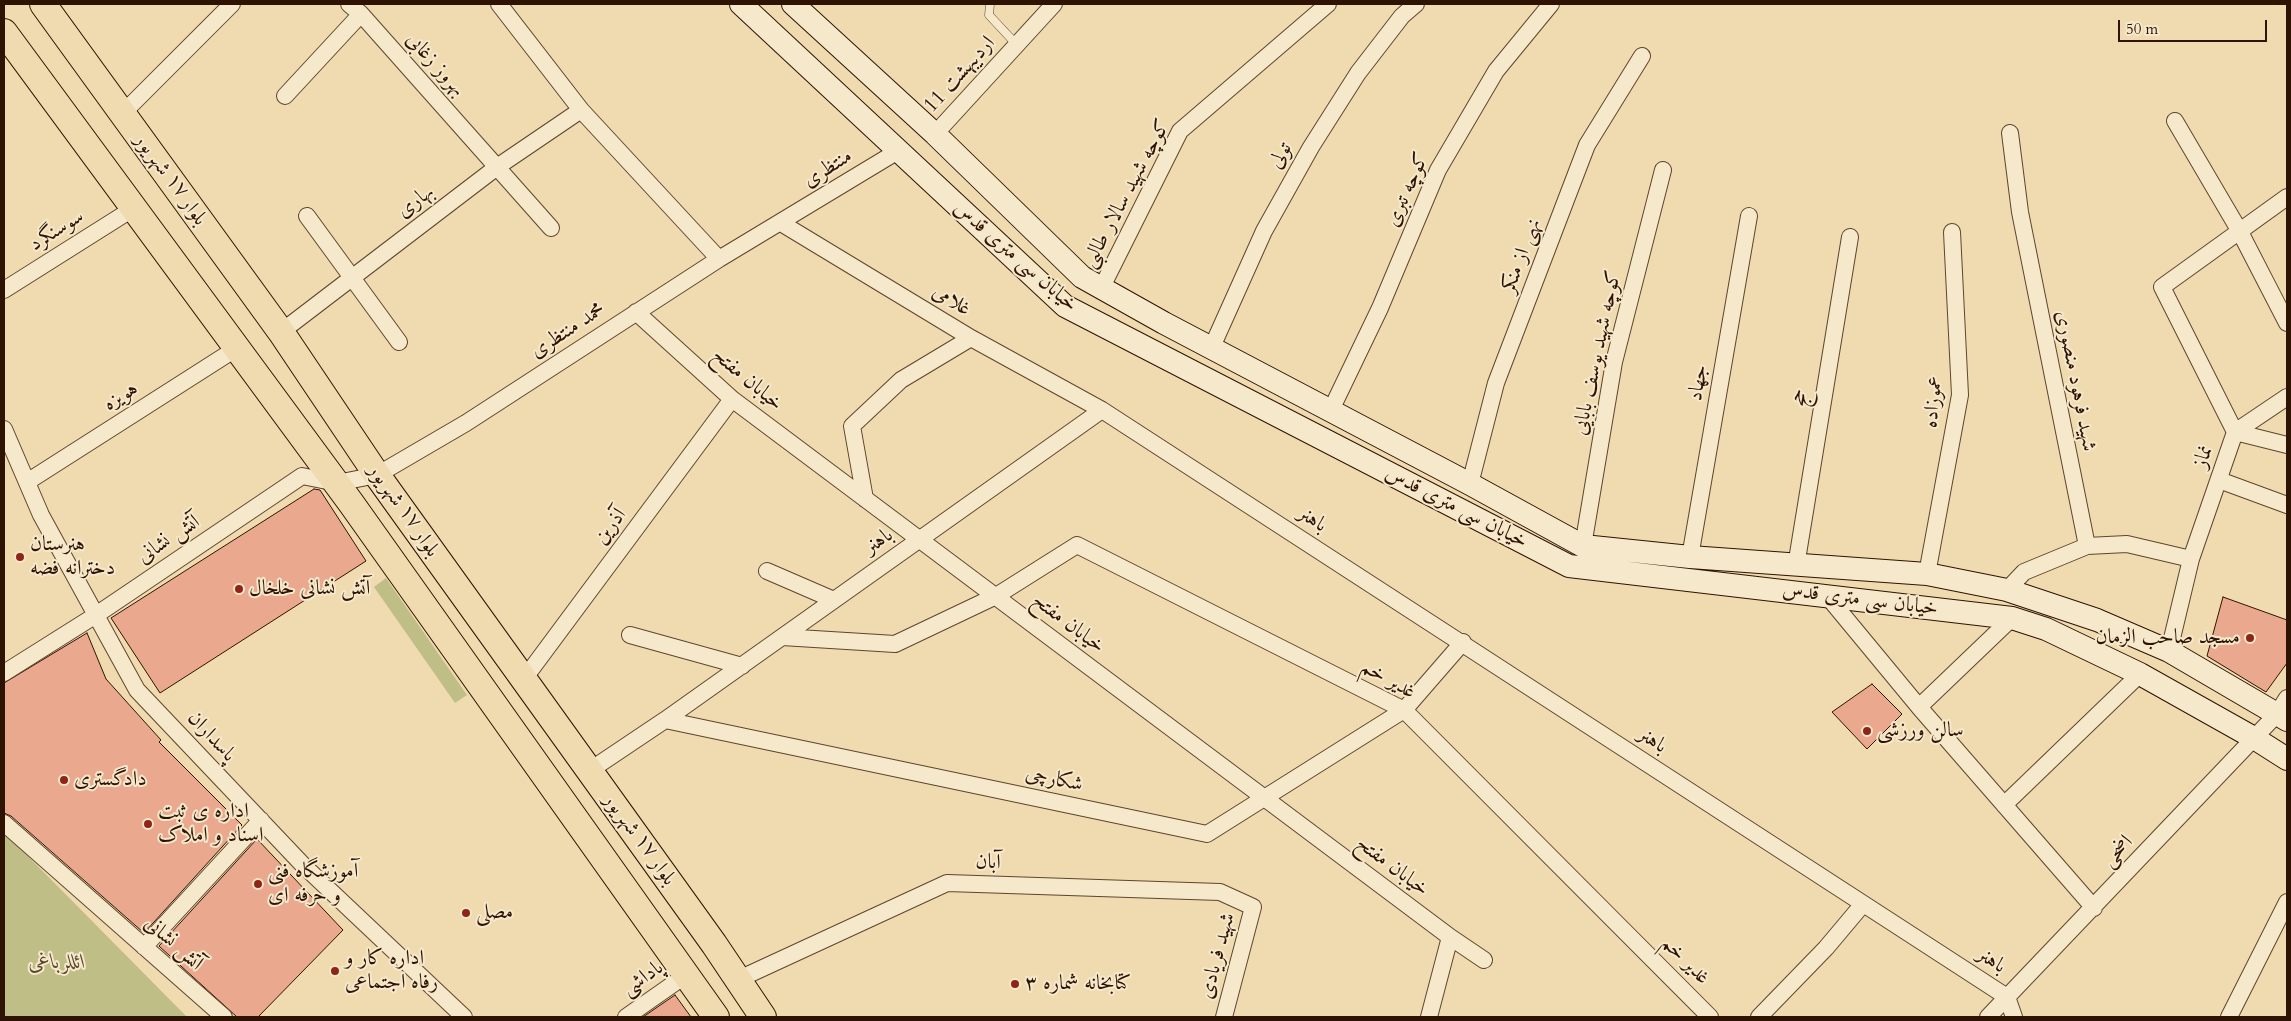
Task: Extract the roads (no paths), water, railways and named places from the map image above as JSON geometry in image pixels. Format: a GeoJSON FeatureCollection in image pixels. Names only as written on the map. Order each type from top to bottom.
{"type":"FeatureCollection","features":[{"type":"Feature","properties":{"kind":"main road","name":"بلوار ١٧ شهریور"},"geometry":{"type":"LineString","coordinates":[[44,4],[281,332],[377,475],[739,979],[763,1017]]}},
{"type":"Feature","properties":{"kind":"main road","name":"خیابان سی متری قدس"},"geometry":{"type":"LineString","coordinates":[[741,4],[1065,306],[1569,566],[2012,618],[2046,629],[2140,674],[2254,738],[2287,759]]}},
{"type":"Feature","properties":{"kind":"main road","name":"خیابان سی متری قدس"},"geometry":{"type":"LineString","coordinates":[[793,4],[935,134],[1082,277],[1101,289],[1470,484],[1583,546],[1796,566],[1927,574],[2007,590],[2096,620],[2169,651],[2284,711]]}},
{"type":"Feature","properties":{"kind":"main road","name":"بلوار ١٧ شهریور"},"geometry":{"type":"LineString","coordinates":[[4,32],[337,483],[716,1017]]}},
{"type":"Feature","properties":{"kind":"main road"},"geometry":{"type":"LineString","coordinates":[[1065,306],[1082,277]]}},
{"type":"Feature","properties":{"kind":"main road"},"geometry":{"type":"LineString","coordinates":[[511,730],[560,783],[570,783],[575,777],[574,766],[550,715]]}},
{"type":"Feature","properties":{"kind":"main road"},"geometry":{"type":"LineString","coordinates":[[683,972],[677,952],[678,944],[684,937],[696,935],[714,944]]}},
{"type":"Feature","properties":{"kind":"street"},"geometry":{"type":"LineString","coordinates":[[122,114],[232,4]]}},
{"type":"Feature","properties":{"kind":"street"},"geometry":{"type":"LineString","coordinates":[[500,4],[581,110],[719,259]]}},
{"type":"Feature","properties":{"kind":"street","name":"11 اردیبهشت"},"geometry":{"type":"LineString","coordinates":[[935,134],[1054,4]]}},
{"type":"Feature","properties":{"kind":"street","name":"کوچه شهید سالار طالبی"},"geometry":{"type":"LineString","coordinates":[[1101,289],[1180,131],[1328,4]]}},
{"type":"Feature","properties":{"kind":"street","name":"تولی"},"geometry":{"type":"LineString","coordinates":[[1212,347],[1264,231],[1310,147],[1358,73],[1402,16],[1416,4]]}},
{"type":"Feature","properties":{"kind":"street","name":"کوچه تبری"},"geometry":{"type":"LineString","coordinates":[[1331,410],[1380,308],[1438,170],[1496,71],[1551,4]]}},
{"type":"Feature","properties":{"kind":"street","name":"بهروز زغابی"},"geometry":{"type":"LineString","coordinates":[[285,96],[355,9],[551,228]]}},
{"type":"Feature","properties":{"kind":"street","name":"نهی از منکر"},"geometry":{"type":"LineString","coordinates":[[1470,484],[1496,383],[1587,145],[1642,56]]}},
{"type":"Feature","properties":{"kind":"street","name":"بهاری"},"geometry":{"type":"LineString","coordinates":[[281,332],[497,167],[581,110]]}},
{"type":"Feature","properties":{"kind":"street"},"geometry":{"type":"LineString","coordinates":[[2175,121],[2239,230],[2287,323]]}},
{"type":"Feature","properties":{"kind":"street","name":"شهید فرهود منصوری"},"geometry":{"type":"LineString","coordinates":[[2010,133],[2020,212],[2087,546]]}},
{"type":"Feature","properties":{"kind":"street","name":"منتظری"},"geometry":{"type":"LineString","coordinates":[[781,223],[898,151]]}},
{"type":"Feature","properties":{"kind":"street","name":"کوچه شهید یوسف بابایی"},"geometry":{"type":"LineString","coordinates":[[1583,546],[1614,362],[1663,170]]}},
{"type":"Feature","properties":{"kind":"street"},"geometry":{"type":"LineString","coordinates":[[2239,230],[2287,197]]}},
{"type":"Feature","properties":{"kind":"street","name":"سوسنگرد"},"geometry":{"type":"LineString","coordinates":[[4,290],[134,208]]}},
{"type":"Feature","properties":{"kind":"street"},"geometry":{"type":"LineString","coordinates":[[307,216],[399,342]]}},
{"type":"Feature","properties":{"kind":"street","name":"جهاد"},"geometry":{"type":"LineString","coordinates":[[1690,557],[1748,216]]}},
{"type":"Feature","properties":{"kind":"street","name":"محمد منتظری"},"geometry":{"type":"LineString","coordinates":[[337,483],[377,475],[466,423],[719,259],[781,223]]}},
{"type":"Feature","properties":{"kind":"street","name":"غلامی"},"geometry":{"type":"LineString","coordinates":[[781,223],[971,338],[1102,410]]}},
{"type":"Feature","properties":{"kind":"street","name":"نماز"},"geometry":{"type":"LineString","coordinates":[[2169,651],[2192,559],[2235,432],[2162,287],[2239,230]]}},
{"type":"Feature","properties":{"kind":"street","name":"عموزاده"},"geometry":{"type":"LineString","coordinates":[[1927,574],[1960,395],[1952,232]]}},
{"type":"Feature","properties":{"kind":"street","name":"حج"},"geometry":{"type":"LineString","coordinates":[[1796,566],[1850,237]]}},
{"type":"Feature","properties":{"kind":"street","name":"خیابان مفتح"},"geometry":{"type":"LineString","coordinates":[[636,312],[732,399],[1450,937],[1484,960]]}},
{"type":"Feature","properties":{"kind":"street"},"geometry":{"type":"LineString","coordinates":[[865,499],[852,426],[900,380],[971,338]]}},
{"type":"Feature","properties":{"kind":"street","name":"هویزه"},"geometry":{"type":"LineString","coordinates":[[27,482],[238,348]]}},
{"type":"Feature","properties":{"kind":"street"},"geometry":{"type":"LineString","coordinates":[[2235,432],[2287,397]]}},
{"type":"Feature","properties":{"kind":"street","name":"آذرین"},"geometry":{"type":"LineString","coordinates":[[524,679],[732,399]]}},
{"type":"Feature","properties":{"kind":"street","name":"باهنر"},"geometry":{"type":"LineString","coordinates":[[590,772],[1102,410],[1463,642],[2007,997],[2014,1017]]}},
{"type":"Feature","properties":{"kind":"street","name":"پاسداران"},"geometry":{"type":"LineString","coordinates":[[4,430],[41,515],[137,690],[304,865],[464,1017]]}},
{"type":"Feature","properties":{"kind":"street"},"geometry":{"type":"LineString","coordinates":[[2235,432],[2287,445]]}},
{"type":"Feature","properties":{"kind":"street","name":"آتش نشانی"},"geometry":{"type":"LineString","coordinates":[[4,673],[96,615],[302,476],[337,483]]}},
{"type":"Feature","properties":{"kind":"street"},"geometry":{"type":"LineString","coordinates":[[2219,480],[2287,505]]}},
{"type":"Feature","properties":{"kind":"street"},"geometry":{"type":"LineString","coordinates":[[2007,590],[2024,572],[2087,546],[2127,544],[2192,559]]}},
{"type":"Feature","properties":{"kind":"street","name":"غدیر خم"},"geometry":{"type":"LineString","coordinates":[[996,596],[1077,546],[1404,710],[1710,1017]]}},
{"type":"Feature","properties":{"kind":"street"},"geometry":{"type":"LineString","coordinates":[[766,571],[834,600]]}},
{"type":"Feature","properties":{"kind":"street"},"geometry":{"type":"LineString","coordinates":[[782,637],[895,644],[996,596]]}},
{"type":"Feature","properties":{"kind":"street"},"geometry":{"type":"LineString","coordinates":[[1828,597],[1919,707],[2094,908]]}},
{"type":"Feature","properties":{"kind":"street"},"geometry":{"type":"LineString","coordinates":[[1919,707],[2012,618]]}},
{"type":"Feature","properties":{"kind":"street"},"geometry":{"type":"LineString","coordinates":[[630,636],[742,666]]}},
{"type":"Feature","properties":{"kind":"street","name":"شکارچی"},"geometry":{"type":"LineString","coordinates":[[665,720],[1207,834],[1404,710],[1463,642]]}},
{"type":"Feature","properties":{"kind":"street"},"geometry":{"type":"LineString","coordinates":[[2004,804],[2140,674]]}},
{"type":"Feature","properties":{"kind":"street","name":"اضحی"},"geometry":{"type":"LineString","coordinates":[[1988,1017],[2094,908],[2254,738],[2284,711]]}},
{"type":"Feature","properties":{"kind":"street"},"geometry":{"type":"LineString","coordinates":[[144,947],[261,820]]}},
{"type":"Feature","properties":{"kind":"street","name":"آتش نشانی"},"geometry":{"type":"LineString","coordinates":[[4,823],[224,1017]]}},
{"type":"Feature","properties":{"kind":"street","name":"آبان"},"geometry":{"type":"LineString","coordinates":[[739,979],[947,883],[1220,892],[1253,907]]}},
{"type":"Feature","properties":{"kind":"street"},"geometry":{"type":"LineString","coordinates":[[2233,1017],[2287,902]]}},
{"type":"Feature","properties":{"kind":"street"},"geometry":{"type":"LineString","coordinates":[[1759,1017],[1826,948],[1863,904]]}},
{"type":"Feature","properties":{"kind":"street","name":"شهید فریادی"},"geometry":{"type":"LineString","coordinates":[[1224,1017],[1253,907]]}},
{"type":"Feature","properties":{"kind":"street"},"geometry":{"type":"LineString","coordinates":[[1428,1017],[1450,937]]}},
{"type":"Feature","properties":{"kind":"street","name":"پاداشی"},"geometry":{"type":"LineString","coordinates":[[626,1017],[683,972]]}},
{"type":"Feature","properties":{"kind":"lane"},"geometry":{"type":"LineString","coordinates":[[990,4],[990,15],[1016,44]]}},
{"type":"Feature","properties":{"kind":"place","name":"هنرستان دخترانه فضه"},"geometry":{"type":"Point","coordinates":[20,557]}},
{"type":"Feature","properties":{"kind":"place","name":"آتش نشانی خلخال"},"geometry":{"type":"Point","coordinates":[239,589]}},
{"type":"Feature","properties":{"kind":"place","name":"مسجد صاحب الزمان"},"geometry":{"type":"Point","coordinates":[2250,638]}},
{"type":"Feature","properties":{"kind":"place","name":"سالن ورزشی"},"geometry":{"type":"Point","coordinates":[1867,731]}},
{"type":"Feature","properties":{"kind":"place","name":"دادگستری"},"geometry":{"type":"Point","coordinates":[64,780]}},
{"type":"Feature","properties":{"kind":"place","name":"اداره ی ثبت اسناد و املاک"},"geometry":{"type":"Point","coordinates":[148,824]}},
{"type":"Feature","properties":{"kind":"place","name":"آموزشگاه فنی و حرفه ای"},"geometry":{"type":"Point","coordinates":[258,884]}},
{"type":"Feature","properties":{"kind":"place","name":"مصلی"},"geometry":{"type":"Point","coordinates":[466,913]}},
{"type":"Feature","properties":{"kind":"place","name":"اداره کار و رفاه اجتماعی"},"geometry":{"type":"Point","coordinates":[335,971]}},
{"type":"Feature","properties":{"kind":"place","name":"کتابخانه شماره ۳"},"geometry":{"type":"Point","coordinates":[1015,984]}},
{"type":"Feature","properties":{"kind":"park label","name":"ائللرباغی"},"geometry":{"type":"Point","coordinates":[57,963]}}]}
